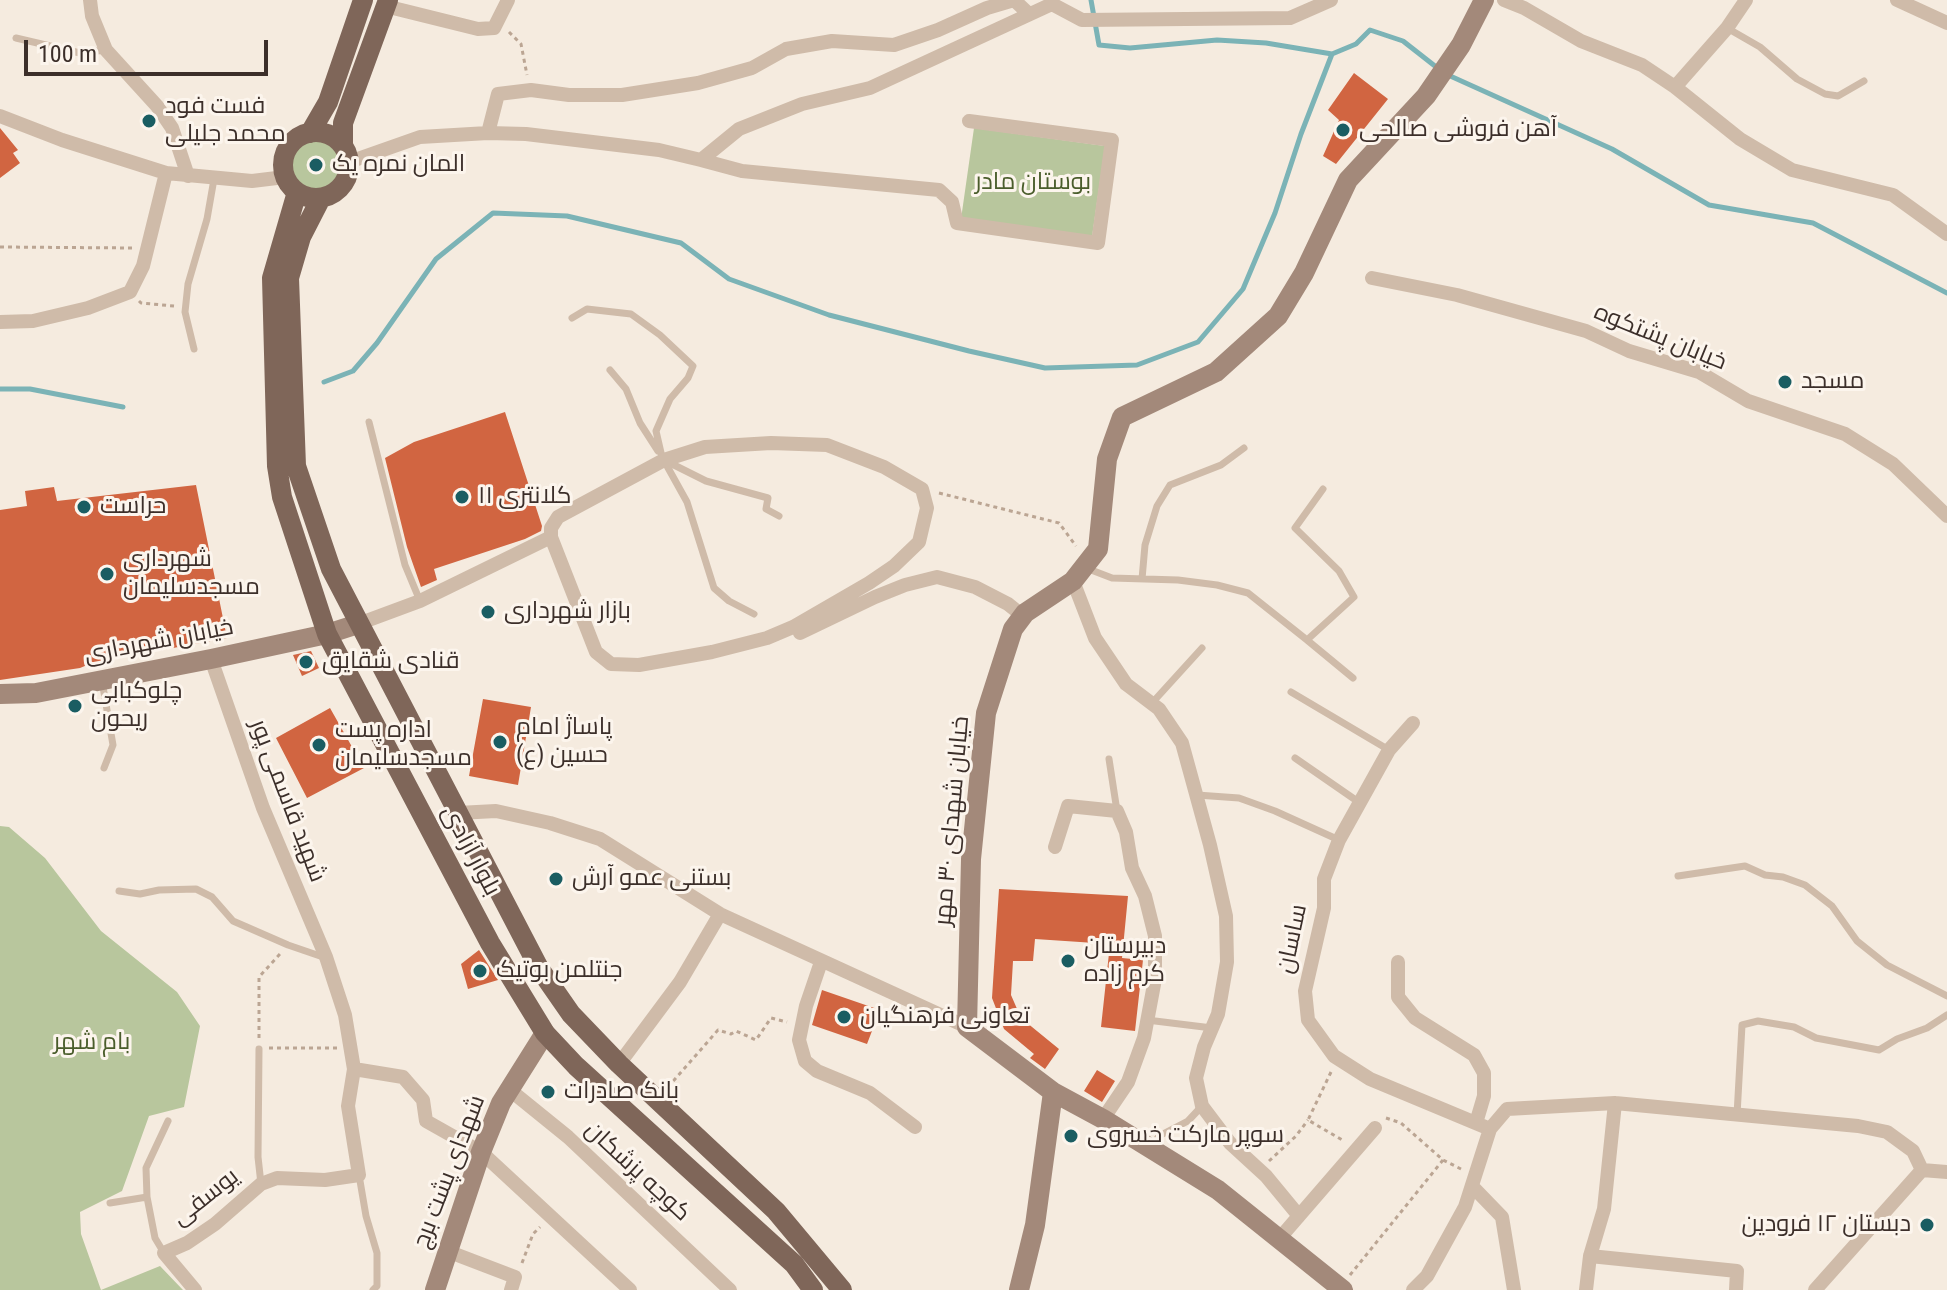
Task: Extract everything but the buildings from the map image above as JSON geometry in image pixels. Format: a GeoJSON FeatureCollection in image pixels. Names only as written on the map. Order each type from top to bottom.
{"type":"FeatureCollection","features":[{"type":"Feature","properties":{"kind":"main road"},"geometry":{"type":"LineString","coordinates":[[310,133],[328,102],[363,0]]}},
{"type":"Feature","properties":{"kind":"main road"},"geometry":{"type":"LineString","coordinates":[[1081,570],[1098,549],[1107,459],[1122,417],[1216,372],[1278,316],[1304,273],[1348,180],[1426,96],[1461,45],[1484,0]]}},
{"type":"Feature","properties":{"kind":"main road"},"geometry":{"type":"LineString","coordinates":[[346,154],[329,135],[310,133],[300,136],[283,158],[291,185],[304,196],[321,198],[331,195],[345,181],[346,154],[343,123],[386,3]]}},
{"type":"Feature","properties":{"kind":"main road","name":"بلوار آزادی"},"geometry":{"type":"LineString","coordinates":[[291,185],[281,278],[287,466],[282,497],[327,634],[499,960],[545,1033],[576,1066],[794,1264],[813,1290]]}},
{"type":"Feature","properties":{"kind":"main road","name":"بلوار آزادی"},"geometry":{"type":"LineString","coordinates":[[281,278],[321,198]]}},
{"type":"Feature","properties":{"kind":"main road","name":"بلوار آزادی"},"geometry":{"type":"LineString","coordinates":[[287,466],[358,624],[539,968],[571,1014],[619,1064],[776,1211],[842,1290]]}},
{"type":"Feature","properties":{"kind":"main road","name":"خیابان شهدای ۳۰ مهر"},"geometry":{"type":"LineString","coordinates":[[967,1027],[971,859],[986,713],[1013,629],[1023,616],[1081,570]]}},
{"type":"Feature","properties":{"kind":"main road","name":"خیابان شهرداری"},"geometry":{"type":"LineString","coordinates":[[0,694],[36,693],[211,659],[327,634],[358,624]]}},
{"type":"Feature","properties":{"kind":"main road"},"geometry":{"type":"LineString","coordinates":[[545,1033],[571,1014]]}},
{"type":"Feature","properties":{"kind":"main road"},"geometry":{"type":"LineString","coordinates":[[967,1027],[1053,1092],[1218,1190],[1341,1288]]}},
{"type":"Feature","properties":{"kind":"main road","name":"شهدای پشت برج"},"geometry":{"type":"LineString","coordinates":[[435,1290],[481,1152],[501,1103],[545,1033]]}},
{"type":"Feature","properties":{"kind":"main road"},"geometry":{"type":"LineString","coordinates":[[1019,1290],[1035,1225],[1053,1092]]}},
{"type":"Feature","properties":{"kind":"street"},"geometry":{"type":"LineString","coordinates":[[90,0],[92,16],[106,50],[157,106],[172,128],[188,176]]}},
{"type":"Feature","properties":{"kind":"street"},"geometry":{"type":"LineString","coordinates":[[386,3],[478,29],[494,28],[508,0]]}},
{"type":"Feature","properties":{"kind":"street"},"geometry":{"type":"LineString","coordinates":[[488,133],[498,94],[531,90],[569,95],[637,93],[698,83],[752,68],[786,49],[832,41],[894,45],[1014,0],[1029,14]]}},
{"type":"Feature","properties":{"kind":"street"},"geometry":{"type":"LineString","coordinates":[[701,160],[739,129],[802,104],[870,88],[1052,2],[1082,20],[1290,18],[1331,0]]}},
{"type":"Feature","properties":{"kind":"street"},"geometry":{"type":"LineString","coordinates":[[1504,0],[1581,41],[1642,65],[1740,139],[1792,170],[1893,195],[1947,234]]}},
{"type":"Feature","properties":{"kind":"street"},"geometry":{"type":"LineString","coordinates":[[1675,87],[1727,28],[1746,0]]}},
{"type":"Feature","properties":{"kind":"street"},"geometry":{"type":"LineString","coordinates":[[1897,0],[1947,23]]}},
{"type":"Feature","properties":{"kind":"street"},"geometry":{"type":"LineString","coordinates":[[0,116],[62,140],[166,173],[291,185]]}},
{"type":"Feature","properties":{"kind":"street"},"geometry":{"type":"LineString","coordinates":[[346,154],[420,137],[526,134],[659,150],[742,171],[939,190],[952,202],[957,223],[1098,243],[1112,140],[969,121]]}},
{"type":"Feature","properties":{"kind":"street"},"geometry":{"type":"LineString","coordinates":[[0,322],[33,321],[74,312],[130,292],[143,266],[166,173]]}},
{"type":"Feature","properties":{"kind":"street","name":"خیابان پشتکوه"},"geometry":{"type":"LineString","coordinates":[[1372,278],[1457,295],[1586,331],[1629,351],[1699,372],[1748,401],[1845,434],[1893,464],[1947,516]]}},
{"type":"Feature","properties":{"kind":"street"},"geometry":{"type":"LineString","coordinates":[[620,667],[712,652],[767,638],[793,627],[894,566],[919,542],[927,508],[922,489],[884,467],[827,445],[771,443],[705,447],[663,458],[634,478],[571,508],[558,517],[551,528],[551,537],[596,652],[620,667],[712,659],[756,648]]}},
{"type":"Feature","properties":{"kind":"street"},"geometry":{"type":"LineString","coordinates":[[358,624],[420,601],[551,537]]}},
{"type":"Feature","properties":{"kind":"street"},"geometry":{"type":"LineString","coordinates":[[1081,570],[1095,638],[1126,684],[1159,709],[1182,743],[1226,916],[1227,962],[1218,1014],[1204,1047],[1196,1078],[1202,1106],[1230,1143],[1259,1170],[1299,1216]]}},
{"type":"Feature","properties":{"kind":"street"},"geometry":{"type":"LineString","coordinates":[[780,641],[875,597],[937,577],[975,587],[1008,604],[1023,616]]}},
{"type":"Feature","properties":{"kind":"street","name":"شهید قاسمی پور"},"geometry":{"type":"LineString","coordinates":[[211,659],[263,808],[326,957],[345,1015],[354,1069]]}},
{"type":"Feature","properties":{"kind":"street","name":"ساسان"},"geometry":{"type":"LineString","coordinates":[[1413,723],[1389,750],[1339,840],[1324,879],[1324,908],[1305,991],[1308,1020],[1338,1059],[1370,1079],[1483,1126]]}},
{"type":"Feature","properties":{"kind":"street"},"geometry":{"type":"LineString","coordinates":[[1055,847],[1068,806],[1117,811],[1126,832],[1132,868],[1145,896],[1155,936],[1155,979],[1144,1038],[1128,1082],[1103,1119]]}},
{"type":"Feature","properties":{"kind":"street"},"geometry":{"type":"LineString","coordinates":[[458,813],[496,811],[550,823],[600,839],[720,914],[967,1027]]}},
{"type":"Feature","properties":{"kind":"street"},"geometry":{"type":"LineString","coordinates":[[619,1064],[680,982],[720,914]]}},
{"type":"Feature","properties":{"kind":"street"},"geometry":{"type":"LineString","coordinates":[[821,962],[799,1040],[805,1061],[817,1071],[870,1093],[915,1127]]}},
{"type":"Feature","properties":{"kind":"street"},"geometry":{"type":"LineString","coordinates":[[1398,962],[1398,997],[1406,1008],[1415,1018],[1474,1055],[1484,1073],[1483,1126],[1465,1207],[1427,1276],[1413,1290]]}},
{"type":"Feature","properties":{"kind":"street"},"geometry":{"type":"LineString","coordinates":[[359,1175],[348,1106],[354,1069],[403,1077],[423,1100],[426,1121],[481,1152],[630,1290]]}},
{"type":"Feature","properties":{"kind":"street","name":"کوچه پزشکان"},"geometry":{"type":"LineString","coordinates":[[510,1090],[568,1137],[730,1290]]}},
{"type":"Feature","properties":{"kind":"street"},"geometry":{"type":"LineString","coordinates":[[1483,1126],[1507,1109],[1615,1103],[1858,1126],[1887,1132],[1913,1151],[1922,1170]]}},
{"type":"Feature","properties":{"kind":"street"},"geometry":{"type":"LineString","coordinates":[[1586,1290],[1590,1256],[1604,1209],[1615,1103]]}},
{"type":"Feature","properties":{"kind":"street"},"geometry":{"type":"LineString","coordinates":[[1279,1239],[1375,1128]]}},
{"type":"Feature","properties":{"kind":"street"},"geometry":{"type":"LineString","coordinates":[[1922,1170],[1947,1172]]}},
{"type":"Feature","properties":{"kind":"street"},"geometry":{"type":"LineString","coordinates":[[1815,1290],[1922,1170]]}},
{"type":"Feature","properties":{"kind":"street","name":"یوسفی"},"geometry":{"type":"LineString","coordinates":[[195,1290],[164,1253],[187,1243],[215,1224],[261,1184],[277,1178],[325,1180],[359,1175]]}},
{"type":"Feature","properties":{"kind":"street"},"geometry":{"type":"LineString","coordinates":[[1473,1181],[1502,1217],[1514,1290]]}},
{"type":"Feature","properties":{"kind":"street"},"geometry":{"type":"LineString","coordinates":[[447,1251],[513,1283]]}},
{"type":"Feature","properties":{"kind":"street"},"geometry":{"type":"LineString","coordinates":[[1590,1256],[1737,1271],[1736,1290]]}},
{"type":"Feature","properties":{"kind":"lane"},"geometry":{"type":"LineString","coordinates":[[1727,28],[1760,47],[1797,79],[1825,94],[1838,96],[1864,81]]}},
{"type":"Feature","properties":{"kind":"lane"},"geometry":{"type":"LineString","coordinates":[[16,38],[80,53],[106,50]]}},
{"type":"Feature","properties":{"kind":"lane"},"geometry":{"type":"LineString","coordinates":[[194,349],[186,306],[188,284],[207,219],[214,179]]}},
{"type":"Feature","properties":{"kind":"lane"},"geometry":{"type":"LineString","coordinates":[[572,318],[587,309],[631,314],[660,335],[693,366],[688,378],[670,399],[656,431],[663,458],[706,481],[768,498],[766,509],[779,516]]}},
{"type":"Feature","properties":{"kind":"lane"},"geometry":{"type":"LineString","coordinates":[[610,370],[626,389],[640,423],[687,502],[714,588],[729,601],[754,614]]}},
{"type":"Feature","properties":{"kind":"lane"},"geometry":{"type":"LineString","coordinates":[[369,422],[401,552],[420,601]]}},
{"type":"Feature","properties":{"kind":"lane"},"geometry":{"type":"LineString","coordinates":[[1142,579],[1149,532],[1157,506],[1170,485],[1221,465],[1244,448]]}},
{"type":"Feature","properties":{"kind":"lane"},"geometry":{"type":"LineString","coordinates":[[1307,640],[1354,597],[1339,571],[1295,528],[1323,489]]}},
{"type":"Feature","properties":{"kind":"lane"},"geometry":{"type":"LineString","coordinates":[[1081,570],[1112,578],[1217,585],[1248,593],[1353,678]]}},
{"type":"Feature","properties":{"kind":"lane"},"geometry":{"type":"LineString","coordinates":[[1152,703],[1202,648]]}},
{"type":"Feature","properties":{"kind":"lane"},"geometry":{"type":"LineString","coordinates":[[102,679],[113,745],[104,768]]}},
{"type":"Feature","properties":{"kind":"lane"},"geometry":{"type":"LineString","coordinates":[[1291,692],[1389,750]]}},
{"type":"Feature","properties":{"kind":"lane"},"geometry":{"type":"LineString","coordinates":[[1295,758],[1360,803]]}},
{"type":"Feature","properties":{"kind":"lane"},"geometry":{"type":"LineString","coordinates":[[1109,759],[1117,811]]}},
{"type":"Feature","properties":{"kind":"lane"},"geometry":{"type":"LineString","coordinates":[[1197,795],[1239,798],[1339,840]]}},
{"type":"Feature","properties":{"kind":"lane"},"geometry":{"type":"LineString","coordinates":[[1678,876],[1745,866],[1765,875],[1783,877],[1805,885],[1832,906],[1857,941],[1887,965],[1947,996]]}},
{"type":"Feature","properties":{"kind":"lane"},"geometry":{"type":"LineString","coordinates":[[119,891],[140,894],[196,889],[212,897],[233,921],[288,945],[326,957]]}},
{"type":"Feature","properties":{"kind":"lane"},"geometry":{"type":"LineString","coordinates":[[1737,1115],[1742,1025],[1758,1021],[1794,1027],[1816,1038],[1879,1050],[1897,1039],[1927,1028],[1947,1015]]}},
{"type":"Feature","properties":{"kind":"lane"},"geometry":{"type":"LineString","coordinates":[[1147,1020],[1212,1028]]}},
{"type":"Feature","properties":{"kind":"lane"},"geometry":{"type":"LineString","coordinates":[[259,1049],[258,1157],[261,1184]]}},
{"type":"Feature","properties":{"kind":"lane"},"geometry":{"type":"LineString","coordinates":[[1150,1148],[1159,1136],[1188,1121],[1202,1106]]}},
{"type":"Feature","properties":{"kind":"lane"},"geometry":{"type":"LineString","coordinates":[[164,1253],[155,1238],[147,1197],[146,1168],[168,1121]]}},
{"type":"Feature","properties":{"kind":"lane"},"geometry":{"type":"LineString","coordinates":[[359,1175],[377,1253],[377,1286],[373,1290]]}},
{"type":"Feature","properties":{"kind":"lane"},"geometry":{"type":"LineString","coordinates":[[110,1203],[147,1197]]}},
{"type":"Feature","properties":{"kind":"path"},"geometry":{"type":"LineString","coordinates":[[494,28],[512,33],[521,44],[531,90]]}},
{"type":"Feature","properties":{"kind":"path"},"geometry":{"type":"LineString","coordinates":[[0,247],[145,248]]}},
{"type":"Feature","properties":{"kind":"path"},"geometry":{"type":"LineString","coordinates":[[130,292],[141,303],[186,306]]}},
{"type":"Feature","properties":{"kind":"path"},"geometry":{"type":"LineString","coordinates":[[922,489],[1059,523],[1081,570]]}},
{"type":"Feature","properties":{"kind":"path"},"geometry":{"type":"LineString","coordinates":[[288,945],[259,977],[259,1049],[351,1048]]}},
{"type":"Feature","properties":{"kind":"path"},"geometry":{"type":"LineString","coordinates":[[657,1099],[718,1030],[731,1034],[736,1031],[756,1040],[771,1018],[802,1026]]}},
{"type":"Feature","properties":{"kind":"path"},"geometry":{"type":"LineString","coordinates":[[1259,1170],[1296,1136],[1308,1120],[1338,1059]]}},
{"type":"Feature","properties":{"kind":"path"},"geometry":{"type":"LineString","coordinates":[[1375,1128],[1381,1119],[1390,1118],[1401,1123],[1443,1160],[1473,1181]]}},
{"type":"Feature","properties":{"kind":"path"},"geometry":{"type":"LineString","coordinates":[[1308,1120],[1358,1149]]}},
{"type":"Feature","properties":{"kind":"path"},"geometry":{"type":"LineString","coordinates":[[1341,1288],[1443,1160]]}},
{"type":"Feature","properties":{"kind":"path"},"geometry":{"type":"LineString","coordinates":[[513,1283],[533,1234],[549,1215]]}},
{"type":"Feature","properties":{"kind":"green space","name":"بوستان مادر"},"geometry":{"type":"Polygon","coordinates":[[[974,128],[1105,146],[1092,237],[961,219],[974,128]]]}},
{"type":"Feature","properties":{"kind":"green space"},"geometry":{"type":"Polygon","coordinates":[[[317,138],[336,146],[344,165],[336,184],[317,192],[298,184],[290,165],[298,146],[317,138]]]}},
{"type":"Feature","properties":{"kind":"green space","name":"بام شهر"},"geometry":{"type":"Polygon","coordinates":[[[0,826],[9,827],[45,858],[101,931],[177,992],[200,1026],[184,1107],[149,1116],[122,1191],[80,1212],[81,1234],[101,1290],[0,1290],[0,826]]]}},
{"type":"Feature","properties":{"kind":"green space"},"geometry":{"type":"Polygon","coordinates":[[[160,1266],[183,1290],[101,1290],[160,1266]]]}},
{"type":"Feature","properties":{"kind":"waterway"},"geometry":{"type":"LineString","coordinates":[[1091,0],[1099,45],[1130,48],[1217,40],[1266,43],[1332,54],[1356,44],[1370,30],[1403,41],[1440,70]]}},
{"type":"Feature","properties":{"kind":"waterway"},"geometry":{"type":"LineString","coordinates":[[324,382],[353,371],[377,343],[436,259],[493,213],[567,216],[681,243],[729,279],[829,315],[969,351],[1045,368],[1137,365],[1198,342],[1243,289],[1275,213],[1332,54]]}},
{"type":"Feature","properties":{"kind":"waterway"},"geometry":{"type":"LineString","coordinates":[[1448,75],[1612,149],[1709,205],[1813,223],[1947,293]]}},
{"type":"Feature","properties":{"kind":"waterway"},"geometry":{"type":"LineString","coordinates":[[0,389],[30,389],[123,407]]}},
{"type":"Feature","properties":{"kind":"place","name":"فست فود محمد جلیلی"},"geometry":{"type":"Point","coordinates":[149,121]}},
{"type":"Feature","properties":{"kind":"place","name":"آهن فروشی صالحی"},"geometry":{"type":"Point","coordinates":[1343,130]}},
{"type":"Feature","properties":{"kind":"place","name":"المان نمره یک"},"geometry":{"type":"Point","coordinates":[316,165]}},
{"type":"Feature","properties":{"kind":"place","name":"مسجد"},"geometry":{"type":"Point","coordinates":[1785,382]}},
{"type":"Feature","properties":{"kind":"place","name":"کلانتری ۱۱"},"geometry":{"type":"Point","coordinates":[462,497]}},
{"type":"Feature","properties":{"kind":"place","name":"حراست"},"geometry":{"type":"Point","coordinates":[84,507]}},
{"type":"Feature","properties":{"kind":"place","name":"شهرداری مسجدسلیمان"},"geometry":{"type":"Point","coordinates":[107,574]}},
{"type":"Feature","properties":{"kind":"place","name":"بازار شهرداری"},"geometry":{"type":"Point","coordinates":[488,612]}},
{"type":"Feature","properties":{"kind":"place","name":"قنادی شقایق"},"geometry":{"type":"Point","coordinates":[306,662]}},
{"type":"Feature","properties":{"kind":"place","name":"چلوکبابی ریحون"},"geometry":{"type":"Point","coordinates":[75,706]}},
{"type":"Feature","properties":{"kind":"place","name":"پاساژ امام حسین (ع)"},"geometry":{"type":"Point","coordinates":[500,742]}},
{"type":"Feature","properties":{"kind":"place","name":"اداره پست مسجدسلیمان"},"geometry":{"type":"Point","coordinates":[319,745]}},
{"type":"Feature","properties":{"kind":"place","name":"بستنی عمو آرش"},"geometry":{"type":"Point","coordinates":[556,879]}},
{"type":"Feature","properties":{"kind":"place","name":"دبیرستان کرم زاده"},"geometry":{"type":"Point","coordinates":[1068,961]}},
{"type":"Feature","properties":{"kind":"place","name":"جنتلمن بوتیک"},"geometry":{"type":"Point","coordinates":[480,971]}},
{"type":"Feature","properties":{"kind":"place","name":"تعاونی فرهنگیان"},"geometry":{"type":"Point","coordinates":[844,1017]}},
{"type":"Feature","properties":{"kind":"place","name":"بانک صادرات"},"geometry":{"type":"Point","coordinates":[548,1092]}},
{"type":"Feature","properties":{"kind":"place","name":"سوپر مارکت خسروی"},"geometry":{"type":"Point","coordinates":[1071,1136]}},
{"type":"Feature","properties":{"kind":"place","name":"دبستان ۱۲ فرودین"},"geometry":{"type":"Point","coordinates":[1927,1225]}}]}
